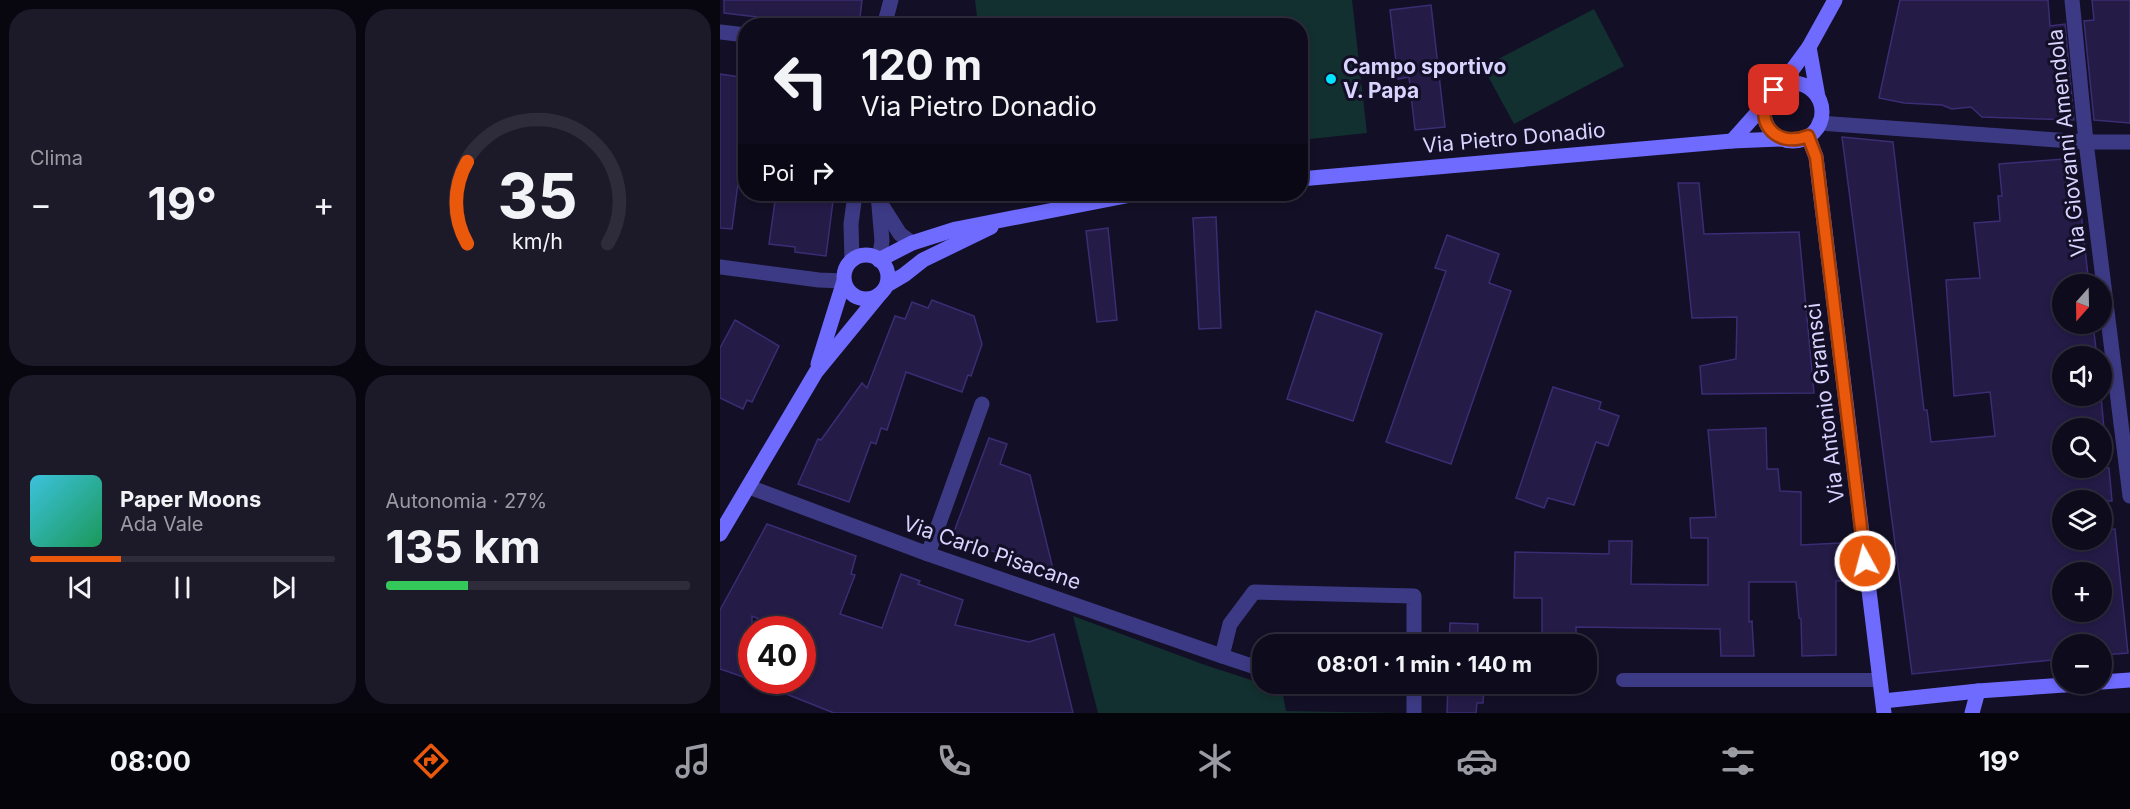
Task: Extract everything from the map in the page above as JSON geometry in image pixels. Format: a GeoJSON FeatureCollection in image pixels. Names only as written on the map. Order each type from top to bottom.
{"type":"FeatureCollection","features":[{"type":"Feature","properties":{"kind":"main road"},"geometry":{"type":"LineString","coordinates":[[1732,141],[1765,104],[1774,90],[1781,85],[1809,47],[1835,0]]}},
{"type":"Feature","properties":{"kind":"main road"},"geometry":{"type":"LineString","coordinates":[[1808,136],[1819,123],[1822,115],[1809,47]]}},
{"type":"Feature","properties":{"kind":"main road"},"geometry":{"type":"LineString","coordinates":[[1781,85],[1798,83],[1806,86],[1818,97]]}},
{"type":"Feature","properties":{"kind":"main road"},"geometry":{"type":"LineString","coordinates":[[1765,104],[1765,121],[1769,128],[1782,139]]}},
{"type":"Feature","properties":{"kind":"main road","name":"Via Pietro Donadio"},"geometry":{"type":"LineString","coordinates":[[1308,178],[1732,141],[1800,140],[1808,136]]}},
{"type":"Feature","properties":{"kind":"main road","name":"Via Antonio Gramsci"},"geometry":{"type":"LineString","coordinates":[[1808,136],[1816,157],[1883,707]]}},
{"type":"Feature","properties":{"kind":"main road"},"geometry":{"type":"LineString","coordinates":[[879,260],[912,243],[956,229],[1100,201]]}},
{"type":"Feature","properties":{"kind":"main road"},"geometry":{"type":"LineString","coordinates":[[844,281],[847,288],[858,298],[873,298],[922,260],[1004,220]]}},
{"type":"Feature","properties":{"kind":"main road"},"geometry":{"type":"LineString","coordinates":[[720,534],[816,372],[883,290],[887,271],[879,260],[865,255],[852,261],[844,274],[844,281],[816,372]]}},
{"type":"Feature","properties":{"kind":"main road"},"geometry":{"type":"LineString","coordinates":[[2112,681],[2130,680]]}},
{"type":"Feature","properties":{"kind":"main road"},"geometry":{"type":"LineString","coordinates":[[1883,707],[1978,691],[2052,686]]}},
{"type":"Feature","properties":{"kind":"main road"},"geometry":{"type":"LineString","coordinates":[[1972,713],[1978,691]]}},
{"type":"Feature","properties":{"kind":"street"},"geometry":{"type":"LineString","coordinates":[[886,18],[891,0]]}},
{"type":"Feature","properties":{"kind":"street","name":"Via Giovanni Amendola"},"geometry":{"type":"LineString","coordinates":[[2072,0],[2086,142],[2130,496]]}},
{"type":"Feature","properties":{"kind":"street"},"geometry":{"type":"LineString","coordinates":[[720,32],[738,34]]}},
{"type":"Feature","properties":{"kind":"street"},"geometry":{"type":"LineString","coordinates":[[1819,123],[2086,142],[2130,142]]}},
{"type":"Feature","properties":{"kind":"street"},"geometry":{"type":"LineString","coordinates":[[852,261],[851,224],[854,201]]}},
{"type":"Feature","properties":{"kind":"street"},"geometry":{"type":"LineString","coordinates":[[879,201],[882,241],[879,260]]}},
{"type":"Feature","properties":{"kind":"street"},"geometry":{"type":"LineString","coordinates":[[881,201],[900,234],[912,243]]}},
{"type":"Feature","properties":{"kind":"street"},"geometry":{"type":"LineString","coordinates":[[720,267],[819,280],[844,281]]}},
{"type":"Feature","properties":{"kind":"street"},"geometry":{"type":"LineString","coordinates":[[928,554],[982,404]]}},
{"type":"Feature","properties":{"kind":"street","name":"Via Carlo Pisacane"},"geometry":{"type":"LineString","coordinates":[[749,487],[928,554],[1252,666]]}},
{"type":"Feature","properties":{"kind":"street"},"geometry":{"type":"LineString","coordinates":[[1222,656],[1230,624],[1254,592],[1414,596],[1414,634]]}},
{"type":"Feature","properties":{"kind":"street"},"geometry":{"type":"LineString","coordinates":[[1414,694],[1414,713]]}},
{"type":"Feature","properties":{"kind":"lane"},"geometry":{"type":"LineString","coordinates":[[1623,680],[1880,680]]}},
{"type":"Feature","properties":{"kind":"green space","name":"Campo sportivo V. Papa"},"geometry":{"type":"Polygon","coordinates":[[[975,0],[1352,0],[1367,133],[1308,139],[1308,18],[977,18],[975,0]]]}},
{"type":"Feature","properties":{"kind":"green space"},"geometry":{"type":"Polygon","coordinates":[[[1594,9],[1624,66],[1514,124],[1483,67],[1594,9]]]}},
{"type":"Feature","properties":{"kind":"green space"},"geometry":{"type":"Polygon","coordinates":[[[1073,616],[1252,680],[1252,694],[1283,694],[1286,711],[1397,713],[1098,713],[1073,616]]]}},
{"type":"Feature","properties":{"kind":"building"},"geometry":{"type":"Polygon","coordinates":[[[724,0],[862,0],[860,18],[765,18],[724,13],[724,0]]]}},
{"type":"Feature","properties":{"kind":"building"},"geometry":{"type":"Polygon","coordinates":[[[1900,0],[2048,0],[2050,26],[2065,24],[2074,120],[1982,117],[1971,107],[1952,109],[1942,105],[1904,103],[1879,98],[1900,0]]]}},
{"type":"Feature","properties":{"kind":"building"},"geometry":{"type":"Polygon","coordinates":[[[2092,0],[2130,0],[2130,123],[2094,120],[2084,21],[2094,20],[2092,0]]]}},
{"type":"Feature","properties":{"kind":"building"},"geometry":{"type":"Polygon","coordinates":[[[1431,5],[1445,127],[1415,130],[1409,77],[1398,79],[1390,10],[1431,5]]]}},
{"type":"Feature","properties":{"kind":"building"},"geometry":{"type":"Polygon","coordinates":[[[720,74],[738,77],[738,183],[732,229],[720,228],[720,74]]]}},
{"type":"Feature","properties":{"kind":"building"},"geometry":{"type":"Polygon","coordinates":[[[1842,137],[1893,142],[1924,410],[1927,410],[1931,442],[1995,436],[1990,392],[1954,396],[1946,280],[1980,278],[1974,223],[2000,221],[1998,196],[2002,196],[1999,164],[2063,159],[2064,179],[2068,179],[2071,213],[2081,212],[2088,274],[2052,274],[2052,334],[2094,334],[2096,346],[2052,346],[2052,406],[2102,406],[2103,418],[2052,418],[2052,478],[2110,478],[2111,490],[2052,490],[2052,550],[2112,550],[2112,529],[2115,529],[2128,653],[2112,654],[2112,634],[2052,634],[2052,660],[1912,674],[1842,137]]]}},
{"type":"Feature","properties":{"kind":"building"},"geometry":{"type":"Polygon","coordinates":[[[1678,183],[1699,183],[1704,234],[1799,232],[1814,393],[1702,394],[1700,366],[1736,359],[1737,317],[1692,318],[1678,183]]]}},
{"type":"Feature","properties":{"kind":"building"},"geometry":{"type":"Polygon","coordinates":[[[775,201],[833,201],[826,256],[795,252],[795,247],[769,244],[775,201]]]}},
{"type":"Feature","properties":{"kind":"building"},"geometry":{"type":"Polygon","coordinates":[[[1216,217],[1221,328],[1199,329],[1193,218],[1216,217]]]}},
{"type":"Feature","properties":{"kind":"building"},"geometry":{"type":"Polygon","coordinates":[[[1108,228],[1117,320],[1097,322],[1086,231],[1108,228]]]}},
{"type":"Feature","properties":{"kind":"building"},"geometry":{"type":"Polygon","coordinates":[[[1447,235],[1499,254],[1489,283],[1511,291],[1451,464],[1386,442],[1446,271],[1435,268],[1447,235]]]}},
{"type":"Feature","properties":{"kind":"building"},"geometry":{"type":"Polygon","coordinates":[[[932,300],[974,316],[982,344],[971,376],[968,375],[962,392],[906,372],[887,430],[881,428],[876,444],[871,442],[849,502],[798,484],[818,439],[821,440],[862,383],[867,388],[895,316],[905,319],[912,302],[928,308],[932,300]]]}},
{"type":"Feature","properties":{"kind":"building"},"geometry":{"type":"Polygon","coordinates":[[[1316,311],[1382,334],[1353,421],[1287,399],[1316,311]]]}},
{"type":"Feature","properties":{"kind":"building"},"geometry":{"type":"Polygon","coordinates":[[[735,320],[779,346],[752,402],[747,400],[743,409],[720,398],[720,348],[735,320]]]}},
{"type":"Feature","properties":{"kind":"building"},"geometry":{"type":"Polygon","coordinates":[[[1553,387],[1601,402],[1599,409],[1619,416],[1608,446],[1596,442],[1574,505],[1548,498],[1544,508],[1516,498],[1553,387]]]}},
{"type":"Feature","properties":{"kind":"building"},"geometry":{"type":"Polygon","coordinates":[[[1766,428],[1767,469],[1778,469],[1780,491],[1801,492],[1801,545],[1840,543],[1842,581],[1836,581],[1836,655],[1802,656],[1801,619],[1799,618],[1796,582],[1749,582],[1749,622],[1752,621],[1754,656],[1721,656],[1720,629],[1576,627],[1576,634],[1542,634],[1542,598],[1514,598],[1515,552],[1609,554],[1609,541],[1632,541],[1631,584],[1708,585],[1708,538],[1691,538],[1690,518],[1716,517],[1708,430],[1766,428]]]}},
{"type":"Feature","properties":{"kind":"building"},"geometry":{"type":"Polygon","coordinates":[[[989,438],[1007,444],[1000,464],[1030,475],[1054,573],[952,537],[989,438]]]}},
{"type":"Feature","properties":{"kind":"building"},"geometry":{"type":"Polygon","coordinates":[[[767,524],[856,556],[851,574],[855,575],[840,614],[882,628],[901,574],[920,581],[918,584],[963,600],[955,625],[1029,642],[1054,634],[1073,713],[834,713],[786,694],[816,694],[816,616],[738,616],[738,675],[720,669],[720,610],[767,524]]]}},
{"type":"Feature","properties":{"kind":"building"},"geometry":{"type":"Polygon","coordinates":[[[1450,623],[1478,624],[1478,634],[1450,634],[1450,623]]]}},
{"type":"Feature","properties":{"kind":"building"},"geometry":{"type":"Polygon","coordinates":[[[1448,694],[1483,694],[1483,703],[1477,703],[1476,713],[1447,713],[1448,694]]]}},
{"type":"Feature","properties":{"kind":"place","name":"Campo sportivo V. Papa"},"geometry":{"type":"Point","coordinates":[1331,79]}},
{"type":"Feature","properties":{"kind":"route"},"geometry":{"type":"LineString","coordinates":[[1774,90],[1768,96],[1765,104],[1765,121],[1769,128],[1782,139],[1791,141],[1808,136],[1816,157],[1865,561]]}}]}
